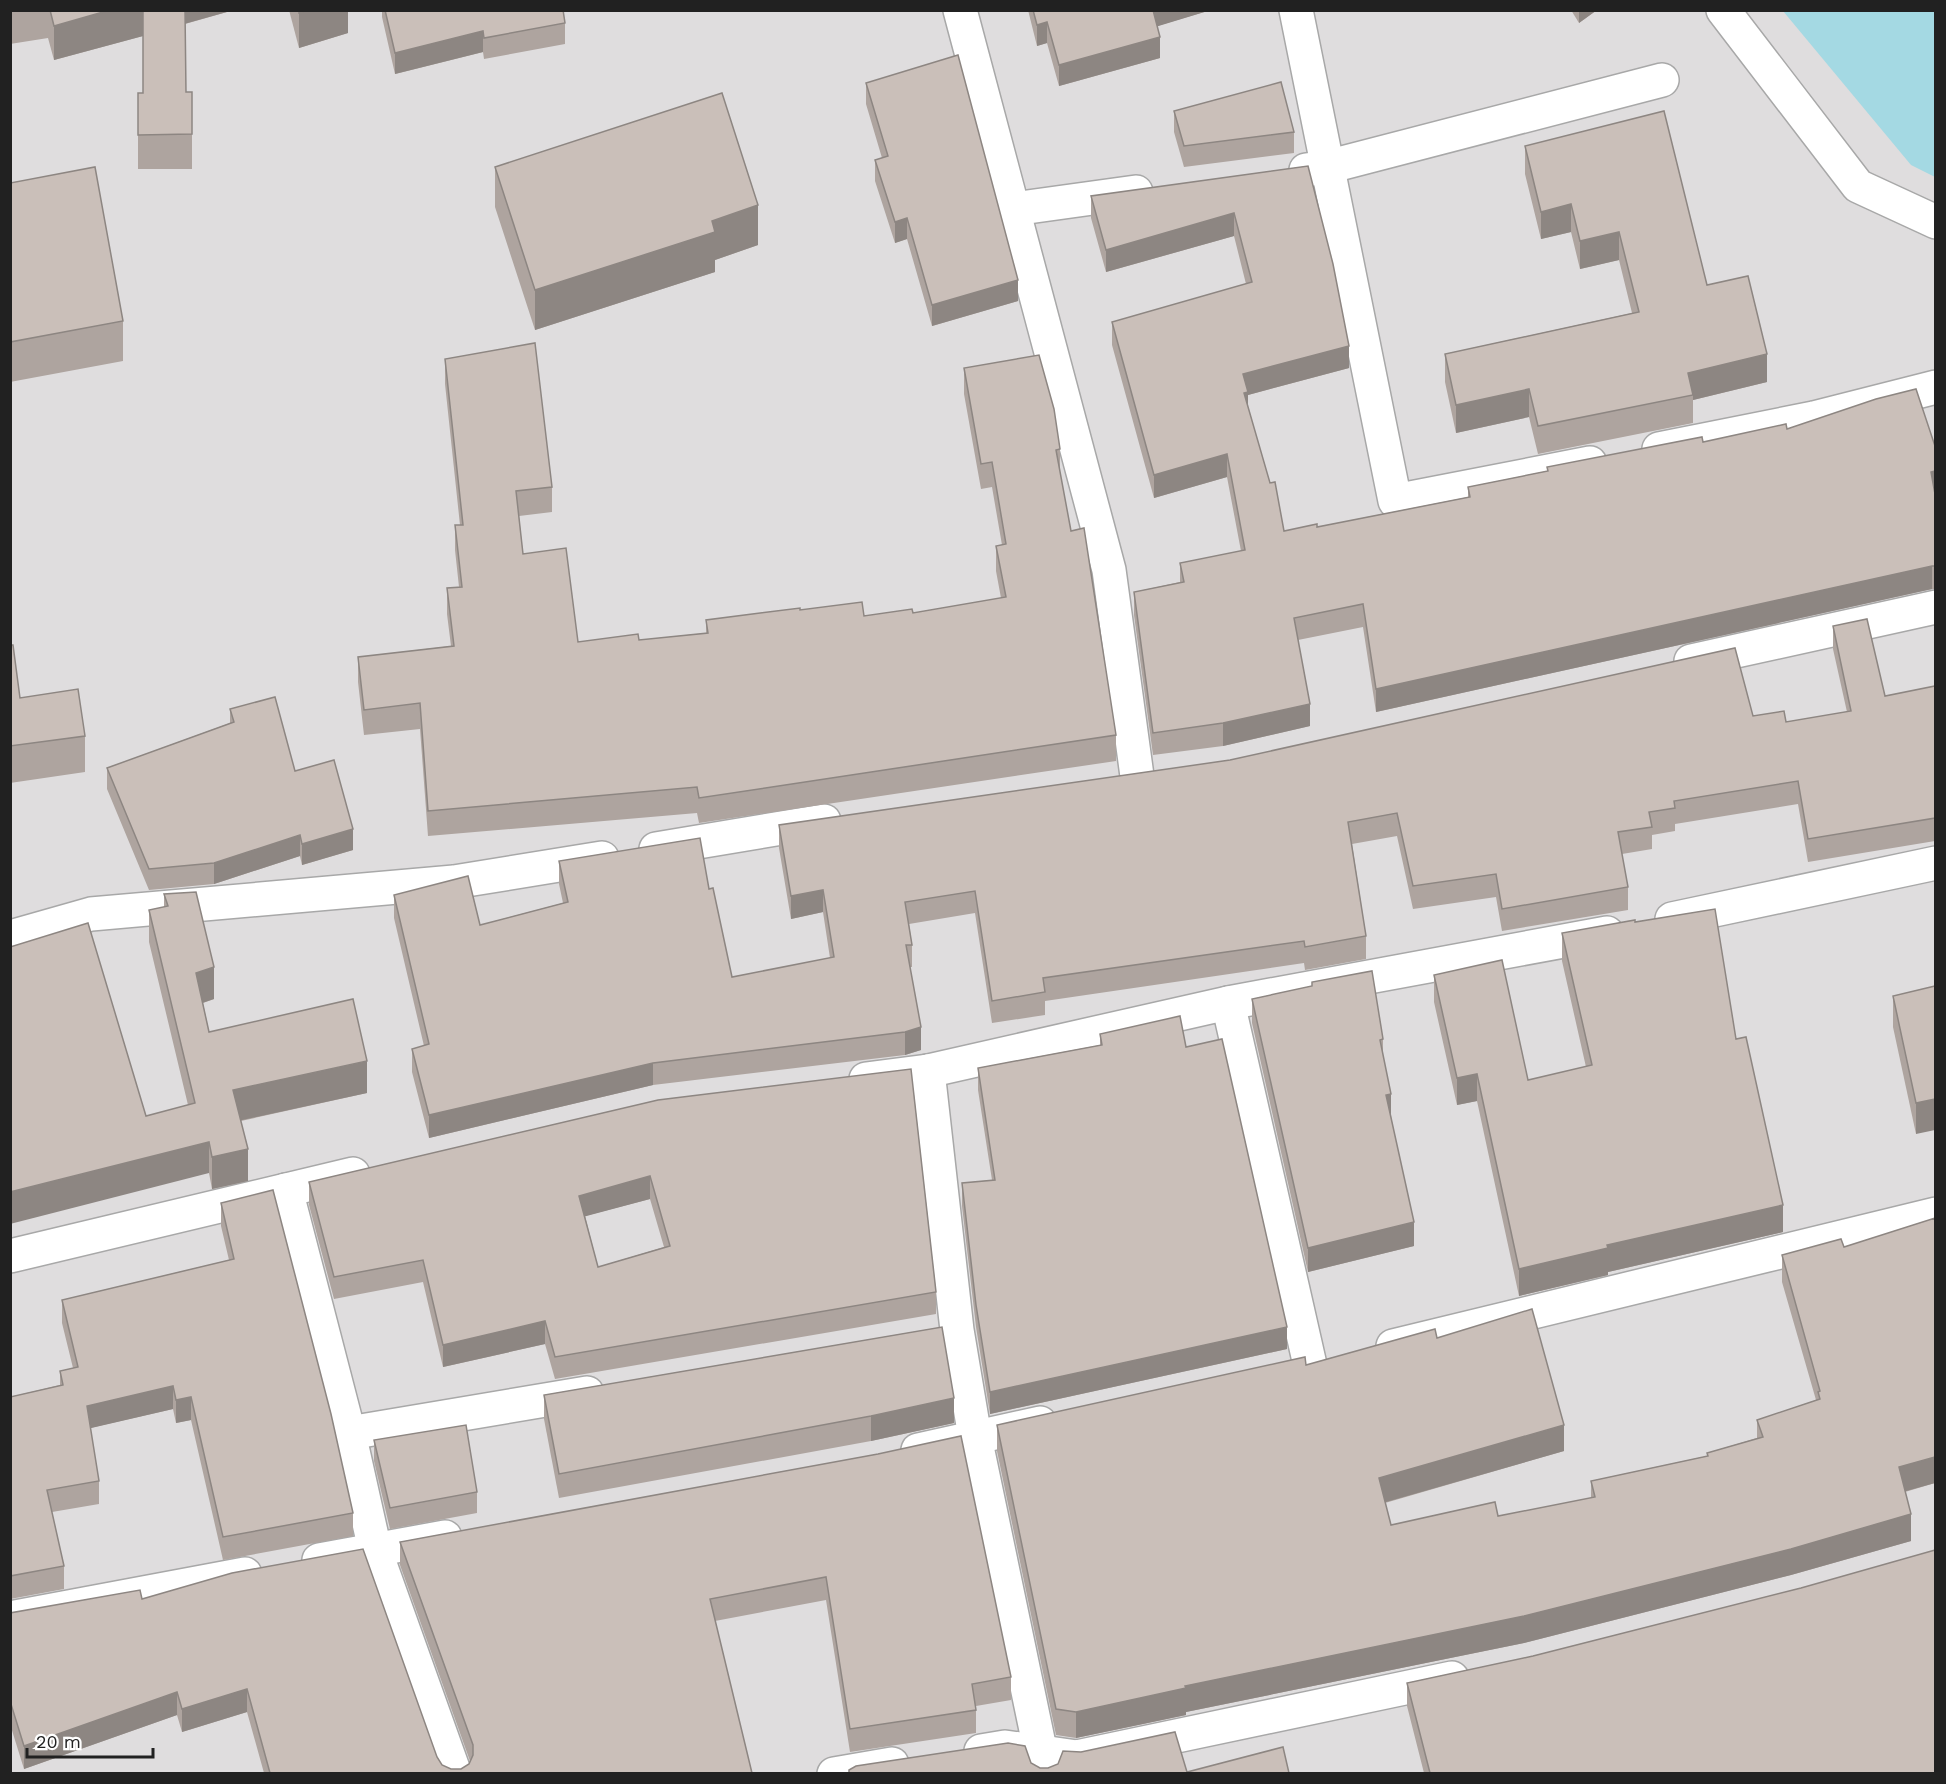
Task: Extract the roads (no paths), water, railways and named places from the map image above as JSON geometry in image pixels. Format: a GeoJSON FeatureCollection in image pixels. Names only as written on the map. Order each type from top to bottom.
{"type":"FeatureCollection","features":[{"type":"Feature","properties":{"kind":"street"},"geometry":{"type":"LineString","coordinates":[[960,10],[1109,570],[1137,776]]}},
{"type":"Feature","properties":{"kind":"street"},"geometry":{"type":"LineString","coordinates":[[1296,10],[1395,501],[1814,418],[1935,387]]}},
{"type":"Feature","properties":{"kind":"street"},"geometry":{"type":"LineString","coordinates":[[1722,10],[1858,186],[1935,222]]}},
{"type":"Feature","properties":{"kind":"street"},"geometry":{"type":"LineString","coordinates":[[1281,173],[1327,167],[1662,80]]}},
{"type":"Feature","properties":{"kind":"street"},"geometry":{"type":"LineString","coordinates":[[1013,208],[1164,188]]}},
{"type":"Feature","properties":{"kind":"street"},"geometry":{"type":"LineString","coordinates":[[1656,669],[1935,607]]}},
{"type":"Feature","properties":{"kind":"street"},"geometry":{"type":"LineString","coordinates":[[1102,781],[1170,771]]}},
{"type":"Feature","properties":{"kind":"street"},"geometry":{"type":"LineString","coordinates":[[10,937],[91,914],[454,882],[859,816]]}},
{"type":"Feature","properties":{"kind":"street"},"geometry":{"type":"LineString","coordinates":[[833,1083],[928,1071],[1228,1003],[1638,927],[1935,863]]}},
{"type":"Feature","properties":{"kind":"street"},"geometry":{"type":"LineString","coordinates":[[1228,1003],[1310,1365]]}},
{"type":"Feature","properties":{"kind":"street"},"geometry":{"type":"LineString","coordinates":[[928,1071],[957,1330],[975,1437],[1043,1763]]}},
{"type":"Feature","properties":{"kind":"street"},"geometry":{"type":"LineString","coordinates":[[10,1256],[378,1168]]}},
{"type":"Feature","properties":{"kind":"street"},"geometry":{"type":"LineString","coordinates":[[286,1190],[349,1433],[375,1550],[455,1773]]}},
{"type":"Feature","properties":{"kind":"street"},"geometry":{"type":"LineString","coordinates":[[1276,1372],[1355,1355],[1935,1214]]}},
{"type":"Feature","properties":{"kind":"street"},"geometry":{"type":"LineString","coordinates":[[922,1336],[957,1330]]}},
{"type":"Feature","properties":{"kind":"street"},"geometry":{"type":"LineString","coordinates":[[349,1433],[618,1388]]}},
{"type":"Feature","properties":{"kind":"street"},"geometry":{"type":"LineString","coordinates":[[886,1457],[1067,1417]]}},
{"type":"Feature","properties":{"kind":"street"},"geometry":{"type":"LineString","coordinates":[[10,1618],[479,1531]]}},
{"type":"Feature","properties":{"kind":"street"},"geometry":{"type":"LineString","coordinates":[[834,1773],[1005,1747],[1043,1763],[1482,1671]]}},
{"type":"Feature","properties":{"kind":"water"},"geometry":{"type":"Polygon","coordinates":[[[1783,11],[1935,11],[1935,177],[1911,165],[1783,11]]]}}]}
